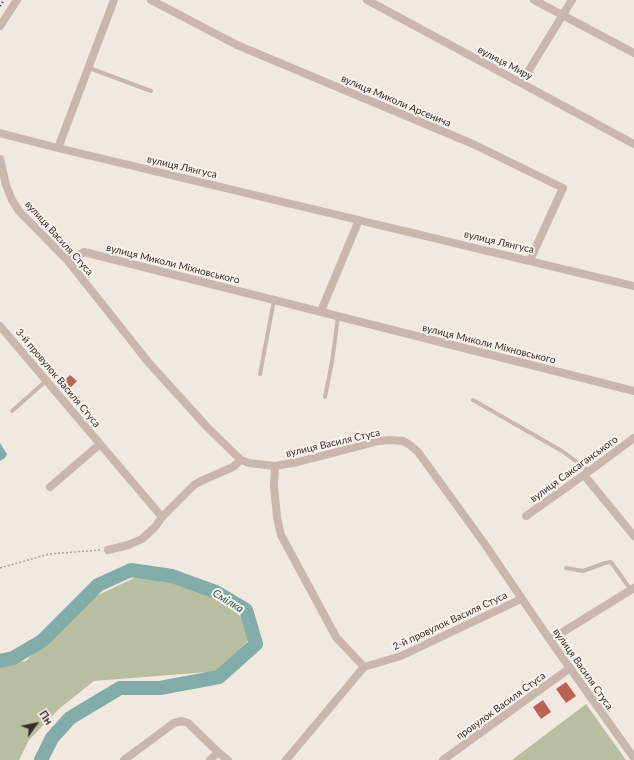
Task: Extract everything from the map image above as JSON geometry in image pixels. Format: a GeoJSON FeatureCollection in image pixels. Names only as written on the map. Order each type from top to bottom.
{"type":"FeatureCollection","features":[{"type":"Feature","properties":{"kind":"street"},"geometry":{"type":"LineString","coordinates":[[0,26],[17,0]]}},
{"type":"Feature","properties":{"kind":"street"},"geometry":{"type":"LineString","coordinates":[[58,148],[114,0]]}},
{"type":"Feature","properties":{"kind":"street","name":"вулиця Миколи Арсенича"},"geometry":{"type":"LineString","coordinates":[[151,0],[237,45],[472,144],[563,188],[530,260]]}},
{"type":"Feature","properties":{"kind":"street","name":"вулиця Миру"},"geometry":{"type":"LineString","coordinates":[[368,0],[634,144]]}},
{"type":"Feature","properties":{"kind":"street"},"geometry":{"type":"LineString","coordinates":[[534,0],[634,53]]}},
{"type":"Feature","properties":{"kind":"street"},"geometry":{"type":"LineString","coordinates":[[521,83],[572,0]]}},
{"type":"Feature","properties":{"kind":"street","name":"вулиця Лянгуса"},"geometry":{"type":"LineString","coordinates":[[0,133],[634,286]]}},
{"type":"Feature","properties":{"kind":"street","name":"вулиця Василя Стуса"},"geometry":{"type":"LineString","coordinates":[[0,159],[6,185],[12,200],[19,211],[68,261],[149,362],[208,428],[241,460],[249,463],[275,466],[298,462],[379,441],[397,440],[410,445],[418,452],[484,543],[521,599],[634,758]]}},
{"type":"Feature","properties":{"kind":"street"},"geometry":{"type":"LineString","coordinates":[[321,312],[359,220]]}},
{"type":"Feature","properties":{"kind":"street","name":"вулиця Миколи Міхновського"},"geometry":{"type":"LineString","coordinates":[[68,261],[84,252],[634,391]]}},
{"type":"Feature","properties":{"kind":"street","name":"3-й провулок Василя Стуса"},"geometry":{"type":"LineString","coordinates":[[0,326],[162,517]]}},
{"type":"Feature","properties":{"kind":"street","name":"вулиця Саксаганського"},"geometry":{"type":"LineString","coordinates":[[526,516],[587,474],[634,438]]}},
{"type":"Feature","properties":{"kind":"street"},"geometry":{"type":"LineString","coordinates":[[50,487],[100,444]]}},
{"type":"Feature","properties":{"kind":"street"},"geometry":{"type":"LineString","coordinates":[[108,550],[128,545],[142,539],[194,485],[233,467],[241,460]]}},
{"type":"Feature","properties":{"kind":"street"},"geometry":{"type":"LineString","coordinates":[[275,466],[274,486],[277,518],[281,535],[336,637],[364,667],[286,760]]}},
{"type":"Feature","properties":{"kind":"street"},"geometry":{"type":"LineString","coordinates":[[587,474],[634,536]]}},
{"type":"Feature","properties":{"kind":"street"},"geometry":{"type":"LineString","coordinates":[[550,640],[632,589]]}},
{"type":"Feature","properties":{"kind":"street","name":"2-й провулок Василя Стуса"},"geometry":{"type":"LineString","coordinates":[[364,667],[401,656],[521,599]]}},
{"type":"Feature","properties":{"kind":"street","name":"провулок Василя Стуса"},"geometry":{"type":"LineString","coordinates":[[443,760],[570,668]]}},
{"type":"Feature","properties":{"kind":"street"},"geometry":{"type":"LineString","coordinates":[[124,760],[174,723],[182,722],[188,723],[228,760]]}},
{"type":"Feature","properties":{"kind":"street"},"geometry":{"type":"LineString","coordinates":[[210,760],[218,752]]}},
{"type":"Feature","properties":{"kind":"lane"},"geometry":{"type":"LineString","coordinates":[[89,68],[151,91]]}},
{"type":"Feature","properties":{"kind":"lane"},"geometry":{"type":"LineString","coordinates":[[260,374],[274,300]]}},
{"type":"Feature","properties":{"kind":"lane"},"geometry":{"type":"LineString","coordinates":[[325,397],[332,362],[338,316]]}},
{"type":"Feature","properties":{"kind":"lane"},"geometry":{"type":"LineString","coordinates":[[12,411],[47,381]]}},
{"type":"Feature","properties":{"kind":"lane"},"geometry":{"type":"LineString","coordinates":[[473,400],[562,451],[587,474]]}},
{"type":"Feature","properties":{"kind":"lane"},"geometry":{"type":"LineString","coordinates":[[566,568],[584,571],[611,562],[632,589]]}},
{"type":"Feature","properties":{"kind":"path"},"geometry":{"type":"LineString","coordinates":[[0,568],[49,554],[108,550]]}},
{"type":"Feature","properties":{"kind":"green space"},"geometry":{"type":"Polygon","coordinates":[[[147,572],[211,588],[256,632],[220,671],[94,681],[60,708],[29,740],[19,760],[0,760],[0,664],[26,661],[79,604],[147,572]]]}},
{"type":"Feature","properties":{"kind":"green space"},"geometry":{"type":"Polygon","coordinates":[[[586,704],[626,760],[512,760],[586,704]]]}},
{"type":"Feature","properties":{"kind":"water"},"geometry":{"type":"Polygon","coordinates":[[[0,443],[7,454],[5,458],[0,461],[0,443]]]}},
{"type":"Feature","properties":{"kind":"building"},"geometry":{"type":"Polygon","coordinates":[[[70,375],[77,381],[70,388],[64,381],[70,375]]]}},
{"type":"Feature","properties":{"kind":"building"},"geometry":{"type":"Polygon","coordinates":[[[566,682],[576,696],[566,703],[556,689],[566,682]]]}},
{"type":"Feature","properties":{"kind":"building"},"geometry":{"type":"Polygon","coordinates":[[[543,700],[551,712],[541,719],[533,707],[543,700]]]}},
{"type":"Feature","properties":{"kind":"waterway","name":"Смілка"},"geometry":{"type":"LineString","coordinates":[[0,661],[13,658],[42,641],[98,585],[131,570],[172,576],[216,592],[246,610],[256,644],[219,677],[160,688],[120,688],[70,718],[52,738],[41,760]]}},
{"type":"Feature","properties":{"kind":"railway"},"geometry":{"type":"LineString","coordinates":[[0,6],[4,0]]}}]}
